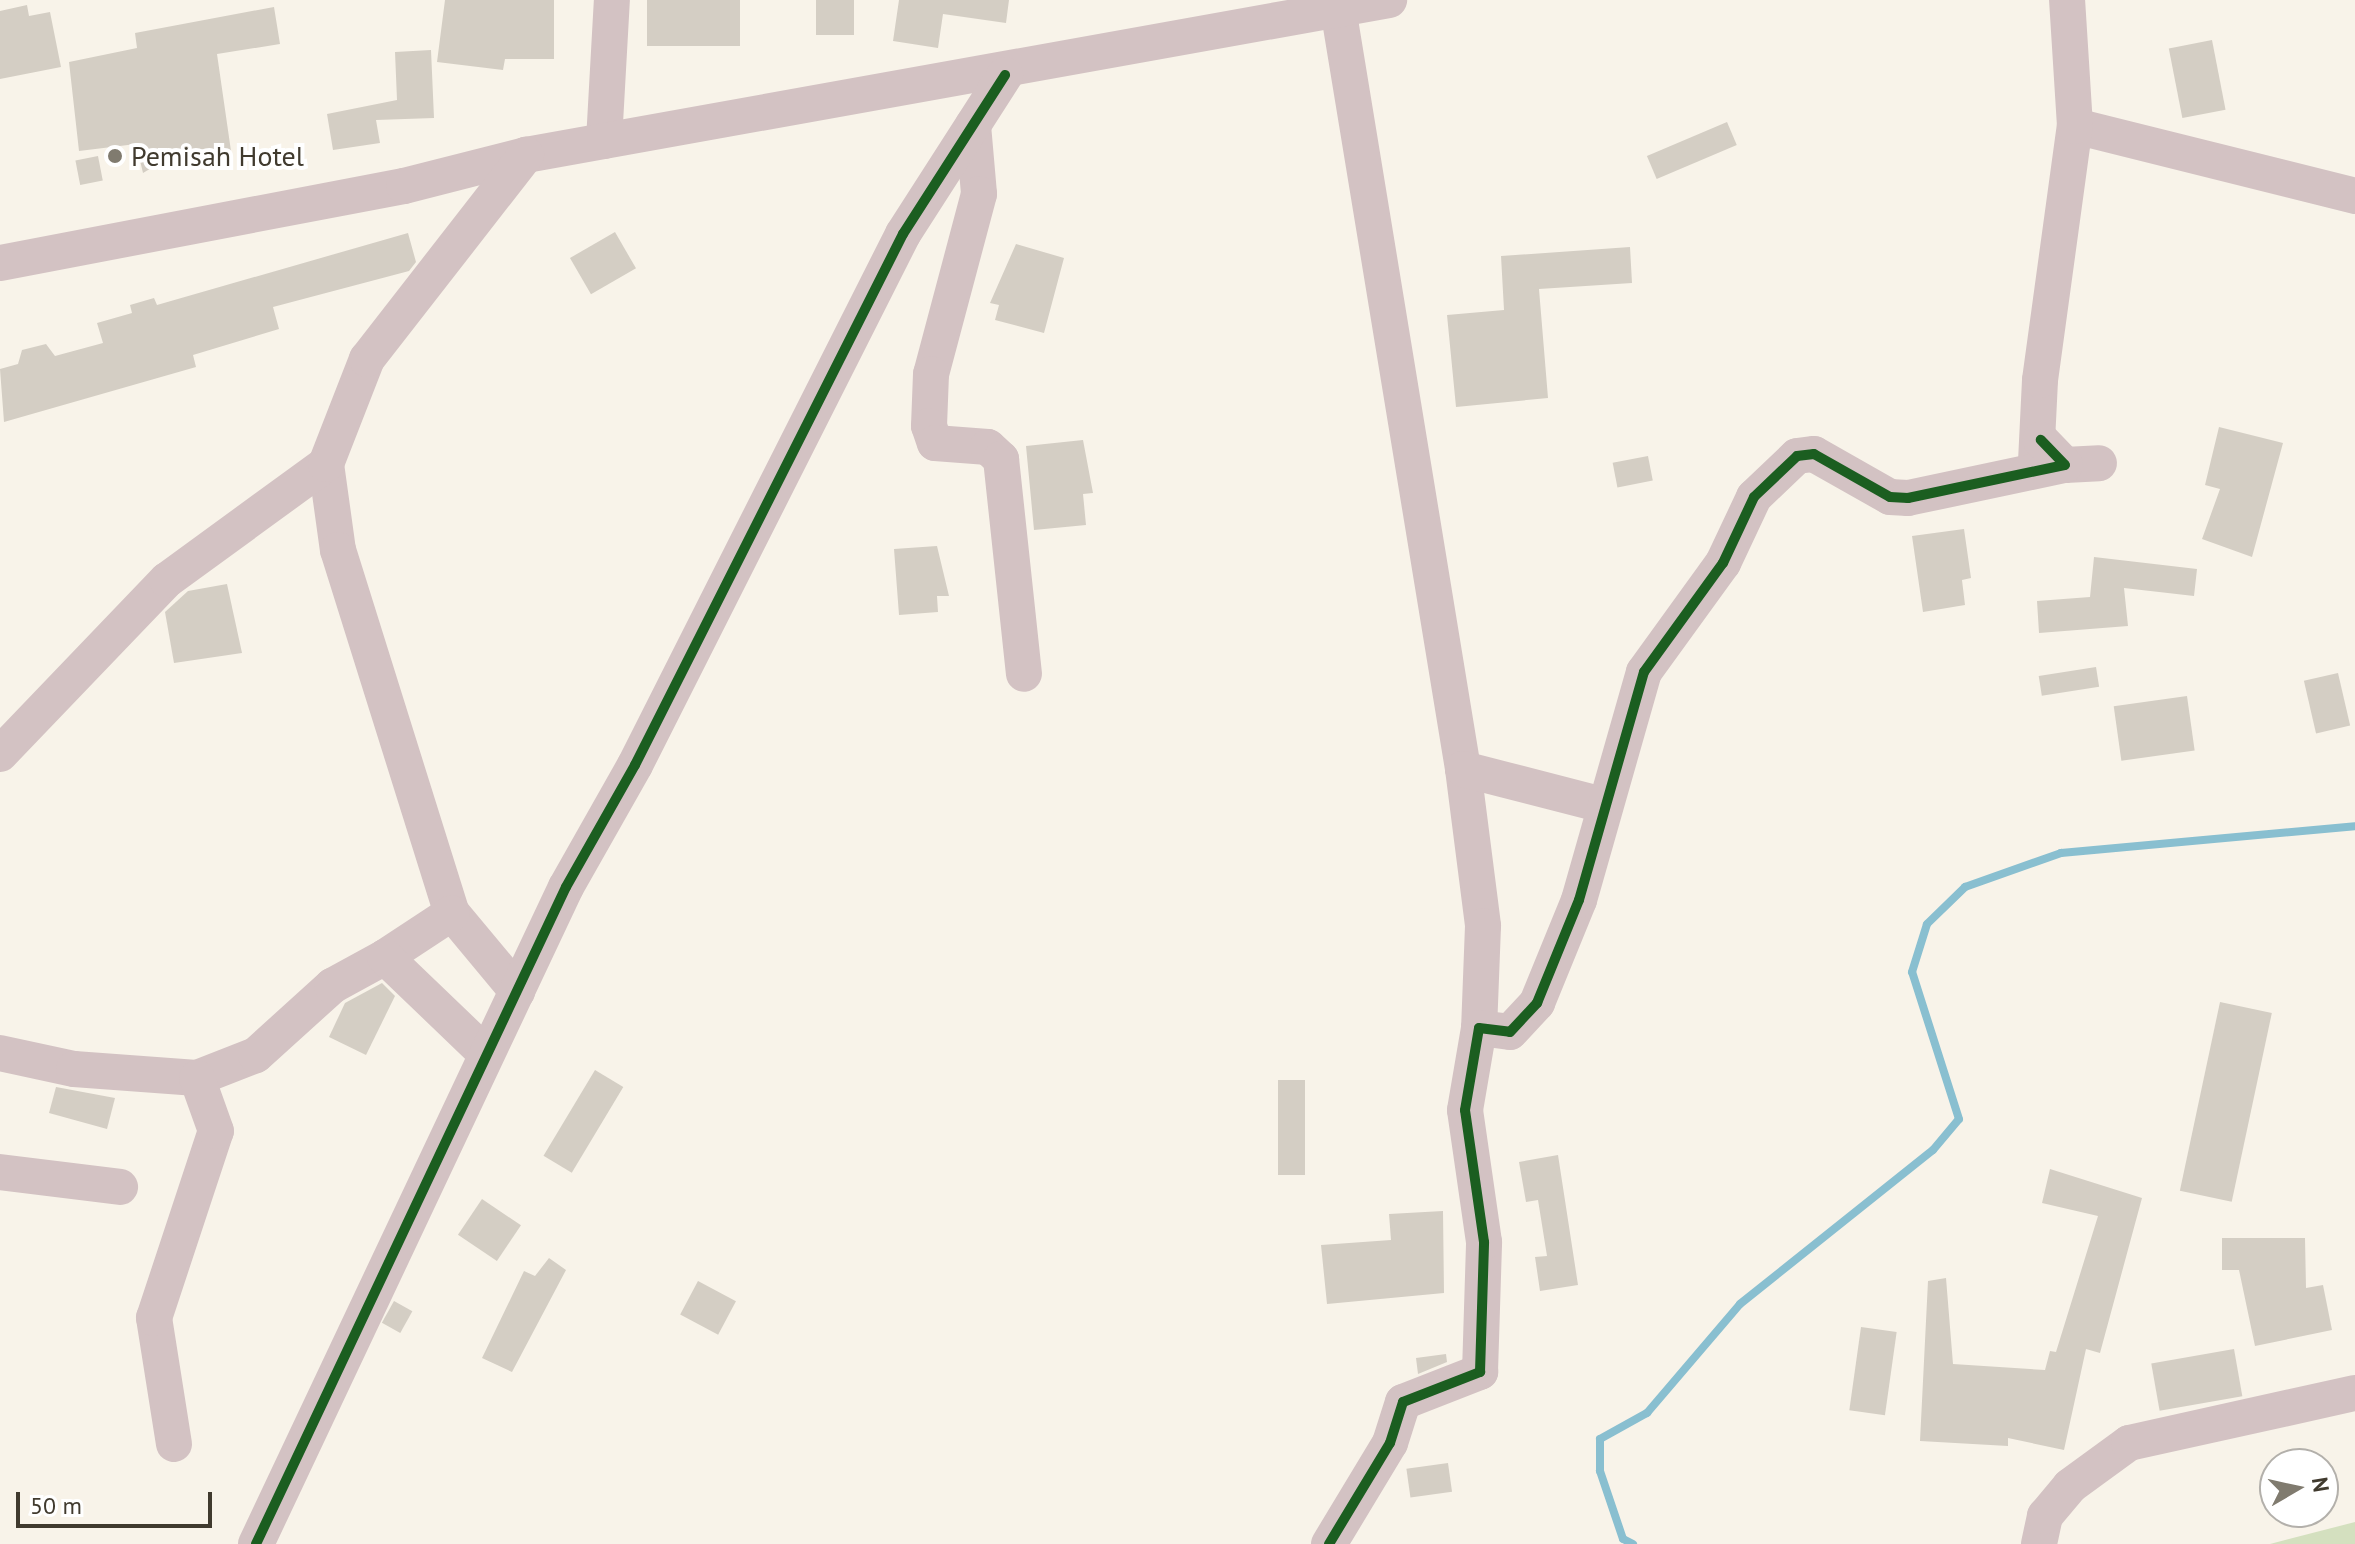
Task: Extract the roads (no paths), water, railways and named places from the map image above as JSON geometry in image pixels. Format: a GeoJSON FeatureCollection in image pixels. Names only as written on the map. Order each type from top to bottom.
{"type":"FeatureCollection","features":[{"type":"Feature","properties":{"kind":"street"},"geometry":{"type":"LineString","coordinates":[[604,141],[612,0]]}},
{"type":"Feature","properties":{"kind":"street"},"geometry":{"type":"LineString","coordinates":[[0,263],[404,186],[526,155],[1005,75],[1284,8],[1338,8],[1389,0]]}},
{"type":"Feature","properties":{"kind":"street"},"geometry":{"type":"LineString","coordinates":[[1479,1028],[1510,1032],[1537,1003],[1579,900],[1603,805],[1644,672],[1723,563],[1767,479],[1814,454],[1890,497],[1908,498],[2060,460],[2040,380],[2075,126],[2067,0]]}},
{"type":"Feature","properties":{"kind":"street"},"geometry":{"type":"LineString","coordinates":[[1329,1544],[1390,1443],[1403,1402],[1480,1372],[1484,1242],[1465,1110],[1479,1028],[1483,926],[1463,769],[1338,8]]}},
{"type":"Feature","properties":{"kind":"street"},"geometry":{"type":"LineString","coordinates":[[256,1544],[486,1054],[817,396],[903,234],[1005,75]]}},
{"type":"Feature","properties":{"kind":"street"},"geometry":{"type":"LineString","coordinates":[[973,125],[979,194],[972,238],[943,316],[929,426],[935,443],[988,447],[1001,459],[1024,674]]}},
{"type":"Feature","properties":{"kind":"street"},"geometry":{"type":"LineString","coordinates":[[2075,126],[2355,196]]}},
{"type":"Feature","properties":{"kind":"street"},"geometry":{"type":"LineString","coordinates":[[517,991],[452,913],[338,550],[326,464],[367,359],[526,155]]}},
{"type":"Feature","properties":{"kind":"street"},"geometry":{"type":"LineString","coordinates":[[0,754],[167,580],[326,464]]}},
{"type":"Feature","properties":{"kind":"street"},"geometry":{"type":"LineString","coordinates":[[1463,769],[1603,805]]}},
{"type":"Feature","properties":{"kind":"street"},"geometry":{"type":"LineString","coordinates":[[0,1053],[74,1069],[197,1078],[256,1055],[332,986],[385,957],[452,913]]}},
{"type":"Feature","properties":{"kind":"street"},"geometry":{"type":"LineString","coordinates":[[385,957],[486,1054]]}},
{"type":"Feature","properties":{"kind":"street"},"geometry":{"type":"LineString","coordinates":[[174,1444],[154,1318],[216,1131],[197,1078]]}},
{"type":"Feature","properties":{"kind":"street"},"geometry":{"type":"LineString","coordinates":[[0,1172],[120,1187]]}},
{"type":"Feature","properties":{"kind":"street"},"geometry":{"type":"LineString","coordinates":[[2039,1544],[2045,1516],[2070,1486],[2129,1443],[2355,1393]]}},
{"type":"Feature","properties":{"kind":"waterway"},"geometry":{"type":"LineString","coordinates":[[1633,1544],[1623,1539],[1600,1471],[1600,1439],[1647,1413],[1740,1304],[1933,1150],[1959,1119],[1912,972],[1927,924],[1965,887],[2061,853],[2355,826]]}},
{"type":"Feature","properties":{"kind":"place","name":"Pemisah Hotel"},"geometry":{"type":"Point","coordinates":[115,156]}}]}
